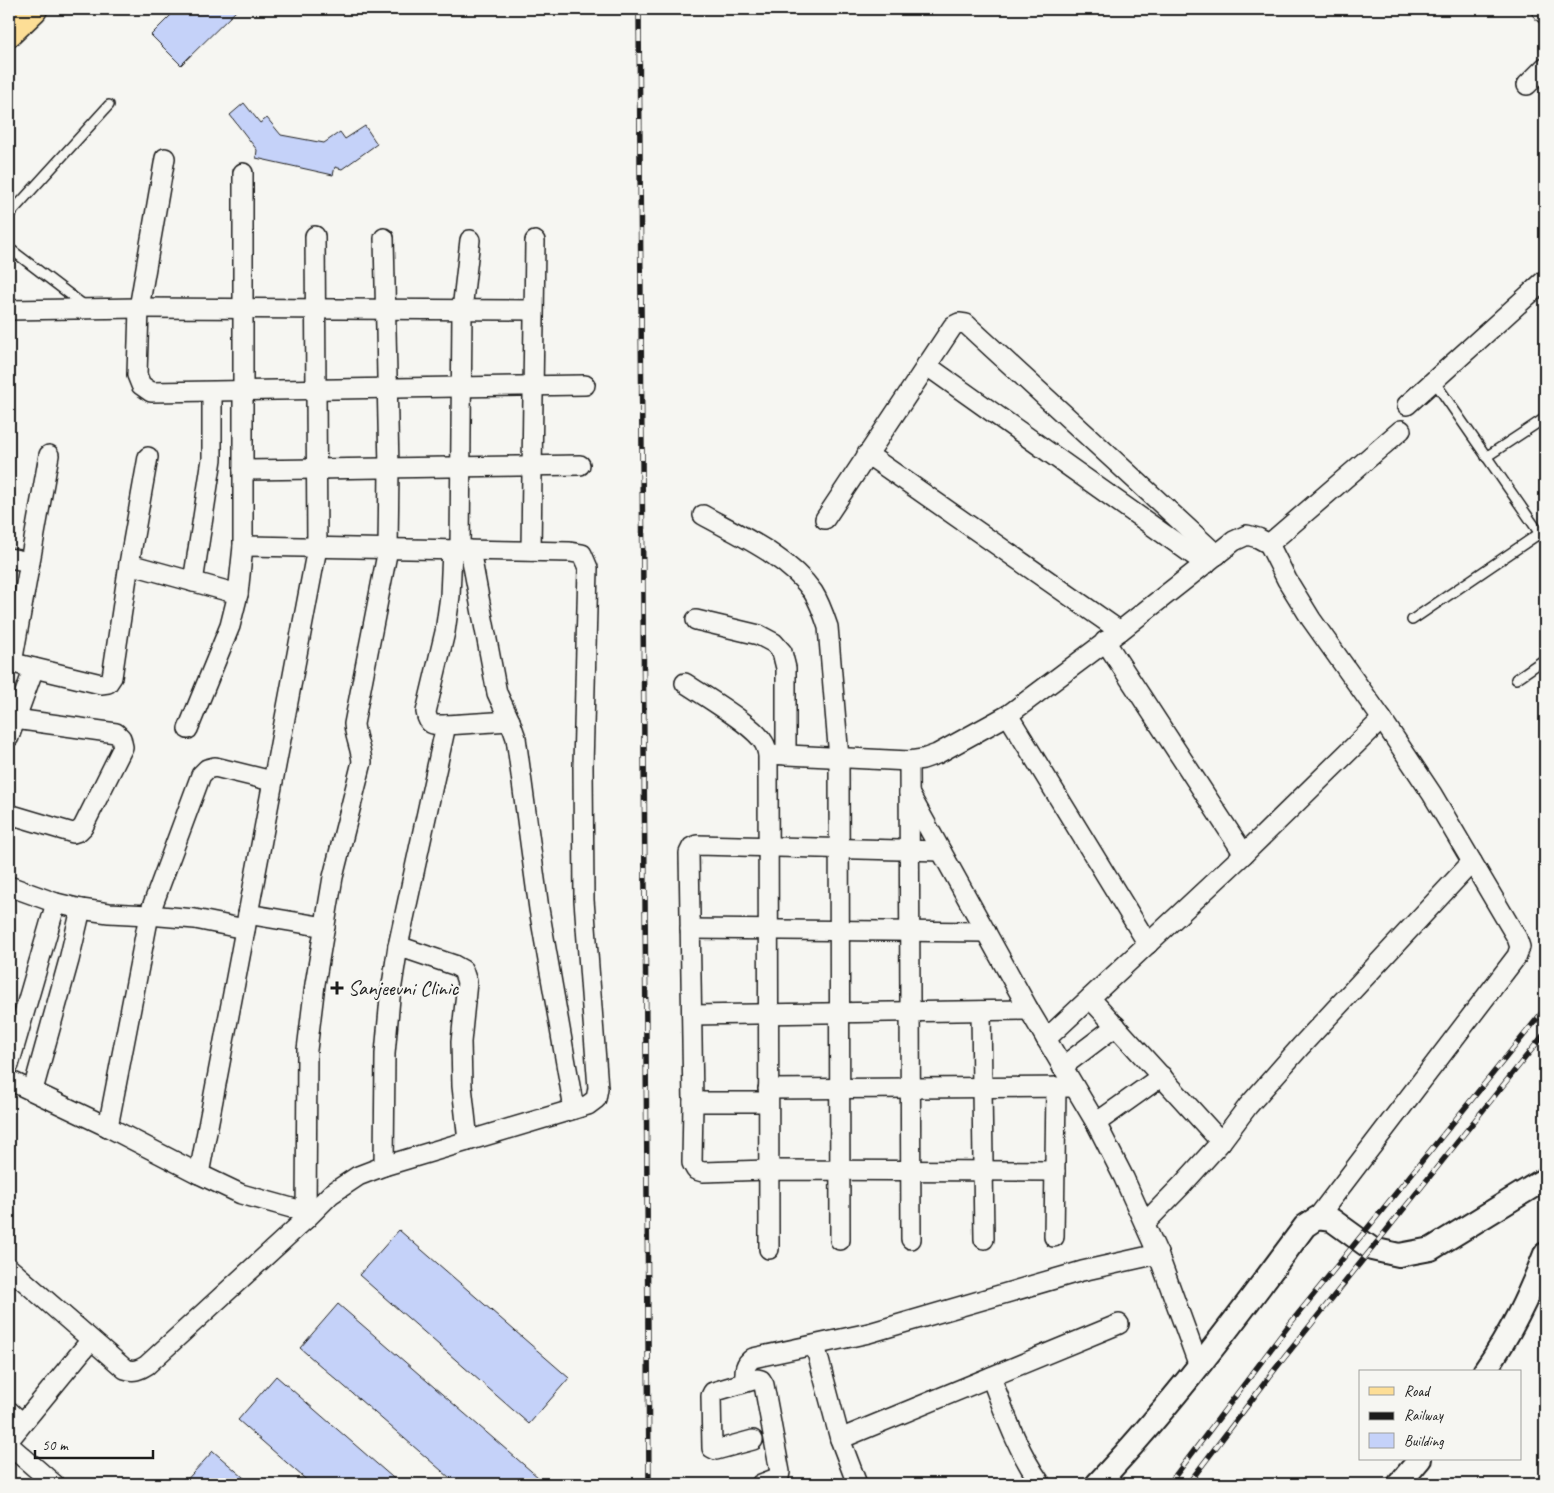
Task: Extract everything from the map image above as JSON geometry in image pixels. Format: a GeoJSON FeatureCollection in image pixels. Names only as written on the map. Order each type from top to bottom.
{"type":"FeatureCollection","features":[{"type":"Feature","properties":{"kind":"main road"},"geometry":{"type":"LineString","coordinates":[[9,32],[32,9]]}},
{"type":"Feature","properties":{"kind":"street"},"geometry":{"type":"LineString","coordinates":[[1541,9],[1545,14]]}},
{"type":"Feature","properties":{"kind":"street"},"geometry":{"type":"LineString","coordinates":[[1527,85],[1545,67]]}},
{"type":"Feature","properties":{"kind":"street"},"geometry":{"type":"LineString","coordinates":[[165,158],[139,308],[137,375],[141,385],[151,392],[584,385]]}},
{"type":"Feature","properties":{"kind":"street"},"geometry":{"type":"LineString","coordinates":[[188,729],[230,626],[238,594],[243,546],[243,174]]}},
{"type":"Feature","properties":{"kind":"street"},"geometry":{"type":"LineString","coordinates":[[199,1174],[317,548],[315,236]]}},
{"type":"Feature","properties":{"kind":"street"},"geometry":{"type":"LineString","coordinates":[[306,1216],[307,1050],[315,984],[333,877],[362,762],[361,750],[354,732],[354,724],[388,548],[389,468],[384,238]]}},
{"type":"Feature","properties":{"kind":"street"},"geometry":{"type":"LineString","coordinates":[[470,240],[462,310],[460,550],[450,596],[446,632],[426,712],[427,720],[433,725],[510,721]]}},
{"type":"Feature","properties":{"kind":"street"},"geometry":{"type":"LineString","coordinates":[[532,551],[535,241]]}},
{"type":"Feature","properties":{"kind":"street"},"geometry":{"type":"LineString","coordinates":[[1407,405],[1545,280]]}},
{"type":"Feature","properties":{"kind":"street"},"geometry":{"type":"LineString","coordinates":[[9,310],[139,308],[533,310]]}},
{"type":"Feature","properties":{"kind":"street"},"geometry":{"type":"LineString","coordinates":[[825,519],[926,365],[953,326],[959,323],[966,324],[1212,560]]}},
{"type":"Feature","properties":{"kind":"street"},"geometry":{"type":"LineString","coordinates":[[926,365],[1212,560]]}},
{"type":"Feature","properties":{"kind":"street"},"geometry":{"type":"LineString","coordinates":[[193,582],[212,459],[212,392]]}},
{"type":"Feature","properties":{"kind":"street"},"geometry":{"type":"LineString","coordinates":[[1269,544],[1400,430]]}},
{"type":"Feature","properties":{"kind":"street"},"geometry":{"type":"LineString","coordinates":[[866,454],[1112,636],[1244,854]]}},
{"type":"Feature","properties":{"kind":"street"},"geometry":{"type":"LineString","coordinates":[[49,455],[10,663],[101,684],[108,683],[112,676],[148,458]]}},
{"type":"Feature","properties":{"kind":"street"},"geometry":{"type":"LineString","coordinates":[[243,470],[580,465]]}},
{"type":"Feature","properties":{"kind":"street"},"geometry":{"type":"LineString","coordinates":[[703,515],[760,547],[790,568],[812,591],[822,608],[828,627],[839,758],[840,1240]]}},
{"type":"Feature","properties":{"kind":"street"},"geometry":{"type":"LineString","coordinates":[[685,684],[737,718],[757,734],[777,755],[909,761],[923,759],[937,754],[1008,715],[1212,560],[1234,541],[1247,536],[1258,538],[1269,544],[1311,620],[1382,719],[1432,794],[1517,938],[1520,946],[1517,956],[1317,1218],[1305,1226],[1199,1366],[1119,1461],[1097,1484]]}},
{"type":"Feature","properties":{"kind":"street"},"geometry":{"type":"LineString","coordinates":[[9,1268],[125,1369],[140,1370],[306,1216],[331,1194],[358,1176],[384,1166],[588,1105],[596,1098],[598,1088],[584,900],[583,766],[588,568],[582,554],[532,551],[243,546]]}},
{"type":"Feature","properties":{"kind":"street"},"geometry":{"type":"LineString","coordinates":[[460,550],[497,693],[516,738],[539,909],[574,1109]]}},
{"type":"Feature","properties":{"kind":"street"},"geometry":{"type":"LineString","coordinates":[[9,558],[30,562]]}},
{"type":"Feature","properties":{"kind":"street"},"geometry":{"type":"LineString","coordinates":[[129,564],[238,594]]}},
{"type":"Feature","properties":{"kind":"street"},"geometry":{"type":"LineString","coordinates":[[696,620],[760,635],[774,643],[782,652],[786,668],[768,847],[768,1249]]}},
{"type":"Feature","properties":{"kind":"street"},"geometry":{"type":"LineString","coordinates":[[9,737],[34,668]]}},
{"type":"Feature","properties":{"kind":"street"},"geometry":{"type":"LineString","coordinates":[[1008,715],[1148,944]]}},
{"type":"Feature","properties":{"kind":"street"},"geometry":{"type":"LineString","coordinates":[[9,814],[73,833],[79,831],[83,827],[123,747],[121,738],[116,733],[15,719]]}},
{"type":"Feature","properties":{"kind":"street"},"geometry":{"type":"LineString","coordinates":[[1046,1039],[1244,854],[1382,719]]}},
{"type":"Feature","properties":{"kind":"street"},"geometry":{"type":"LineString","coordinates":[[384,1166],[385,1054],[390,998],[398,946],[446,725]]}},
{"type":"Feature","properties":{"kind":"street"},"geometry":{"type":"LineString","coordinates":[[909,761],[911,1239]]}},
{"type":"Feature","properties":{"kind":"street"},"geometry":{"type":"LineString","coordinates":[[108,1127],[149,915],[201,775],[207,769],[215,767],[272,781]]}},
{"type":"Feature","properties":{"kind":"street"},"geometry":{"type":"LineString","coordinates":[[909,794],[1062,1067],[1065,1087],[1055,1171],[1054,1237]]}},
{"type":"Feature","properties":{"kind":"street"},"geometry":{"type":"LineString","coordinates":[[941,851],[697,845],[692,847],[689,853],[693,1102],[692,1164],[696,1170],[703,1172],[768,1170],[1055,1171]]}},
{"type":"Feature","properties":{"kind":"street"},"geometry":{"type":"LineString","coordinates":[[1145,1223],[1221,1142],[1248,1106],[1301,1046],[1472,862]]}},
{"type":"Feature","properties":{"kind":"street"},"geometry":{"type":"LineString","coordinates":[[9,886],[56,903],[117,914],[247,921],[324,928]]}},
{"type":"Feature","properties":{"kind":"street"},"geometry":{"type":"LineString","coordinates":[[9,1064],[56,903]]}},
{"type":"Feature","properties":{"kind":"street"},"geometry":{"type":"LineString","coordinates":[[33,1090],[81,909]]}},
{"type":"Feature","properties":{"kind":"street"},"geometry":{"type":"LineString","coordinates":[[690,929],[986,932]]}},
{"type":"Feature","properties":{"kind":"street"},"geometry":{"type":"LineString","coordinates":[[398,946],[454,965],[463,970],[467,982],[461,1042],[462,1086],[468,1141]]}},
{"type":"Feature","properties":{"kind":"street"},"geometry":{"type":"LineString","coordinates":[[1090,998],[1221,1142]]}},
{"type":"Feature","properties":{"kind":"street"},"geometry":{"type":"LineString","coordinates":[[692,1014],[1029,1010]]}},
{"type":"Feature","properties":{"kind":"street"},"geometry":{"type":"LineString","coordinates":[[981,1011],[984,1239]]}},
{"type":"Feature","properties":{"kind":"street"},"geometry":{"type":"LineString","coordinates":[[1062,1067],[1116,1026]]}},
{"type":"Feature","properties":{"kind":"street"},"geometry":{"type":"LineString","coordinates":[[1096,1123],[1162,1076]]}},
{"type":"Feature","properties":{"kind":"street"},"geometry":{"type":"LineString","coordinates":[[9,1080],[33,1090],[241,1194],[306,1216]]}},
{"type":"Feature","properties":{"kind":"street"},"geometry":{"type":"LineString","coordinates":[[693,1102],[840,1089],[1065,1087],[1096,1123],[1145,1223],[1199,1366]]}},
{"type":"Feature","properties":{"kind":"street"},"geometry":{"type":"LineString","coordinates":[[1317,1218],[1332,1220],[1372,1249],[1399,1255],[1414,1253],[1431,1249],[1545,1179]]}},
{"type":"Feature","properties":{"kind":"street"},"geometry":{"type":"LineString","coordinates":[[745,1382],[745,1367],[752,1358],[815,1345],[914,1320],[1082,1271],[1158,1254]]}},
{"type":"Feature","properties":{"kind":"street"},"geometry":{"type":"LineString","coordinates":[[1485,1370],[1502,1347],[1529,1297],[1545,1254]]}},
{"type":"Feature","properties":{"kind":"street"},"geometry":{"type":"LineString","coordinates":[[840,1439],[1119,1324]]}},
{"type":"Feature","properties":{"kind":"street"},"geometry":{"type":"LineString","coordinates":[[9,1440],[16,1417],[92,1340]]}},
{"type":"Feature","properties":{"kind":"street"},"geometry":{"type":"LineString","coordinates":[[815,1345],[840,1439],[857,1484]]}},
{"type":"Feature","properties":{"kind":"street"},"geometry":{"type":"LineString","coordinates":[[991,1377],[1012,1433],[1031,1470],[1041,1484]]}},
{"type":"Feature","properties":{"kind":"street"},"geometry":{"type":"LineString","coordinates":[[753,1440],[716,1450],[712,1448],[712,1392],[757,1379],[761,1380],[764,1386],[780,1472],[780,1477],[761,1484]]}},
{"type":"Feature","properties":{"kind":"street"},"geometry":{"type":"LineString","coordinates":[[9,1445],[54,1484]]}},
{"type":"Feature","properties":{"kind":"street"},"geometry":{"type":"LineString","coordinates":[[1399,1484],[1419,1460]]}},
{"type":"Feature","properties":{"kind":"lane"},"geometry":{"type":"LineString","coordinates":[[9,215],[109,105]]}},
{"type":"Feature","properties":{"kind":"lane"},"geometry":{"type":"LineString","coordinates":[[9,248],[89,310]]}},
{"type":"Feature","properties":{"kind":"lane"},"geometry":{"type":"LineString","coordinates":[[1412,620],[1543,537],[1434,381]]}},
{"type":"Feature","properties":{"kind":"lane"},"geometry":{"type":"LineString","coordinates":[[1486,457],[1545,418]]}},
{"type":"Feature","properties":{"kind":"lane"},"geometry":{"type":"LineString","coordinates":[[1516,679],[1545,659]]}},
{"type":"Feature","properties":{"kind":"building"},"geometry":{"type":"Polygon","coordinates":[[[177,9],[238,9],[181,65],[151,35],[177,9]]]}},
{"type":"Feature","properties":{"kind":"building"},"geometry":{"type":"Polygon","coordinates":[[[244,103],[260,123],[267,118],[281,135],[324,143],[340,132],[345,139],[365,126],[377,144],[342,169],[335,167],[333,175],[256,158],[257,150],[230,115],[244,103]]]}},
{"type":"Feature","properties":{"kind":"building"},"geometry":{"type":"Polygon","coordinates":[[[399,1230],[569,1378],[529,1424],[359,1275],[399,1230]]]}},
{"type":"Feature","properties":{"kind":"building"},"geometry":{"type":"Polygon","coordinates":[[[338,1304],[546,1484],[457,1484],[300,1348],[338,1304]]]}},
{"type":"Feature","properties":{"kind":"building"},"geometry":{"type":"Polygon","coordinates":[[[276,1376],[400,1484],[311,1484],[238,1420],[276,1376]]]}},
{"type":"Feature","properties":{"kind":"building"},"geometry":{"type":"Polygon","coordinates":[[[213,1451],[251,1484],[183,1484],[213,1451]]]}},
{"type":"Feature","properties":{"kind":"railway"},"geometry":{"type":"LineString","coordinates":[[639,9],[649,1484]]}},
{"type":"Feature","properties":{"kind":"railway"},"geometry":{"type":"LineString","coordinates":[[1169,1484],[1289,1325],[1545,1009]]}},
{"type":"Feature","properties":{"kind":"railway"},"geometry":{"type":"LineString","coordinates":[[1188,1484],[1276,1368],[1545,1033]]}},
{"type":"Feature","properties":{"kind":"place","name":"Sanjeevni Clinic"},"geometry":{"type":"Point","coordinates":[337,988]}}]}
